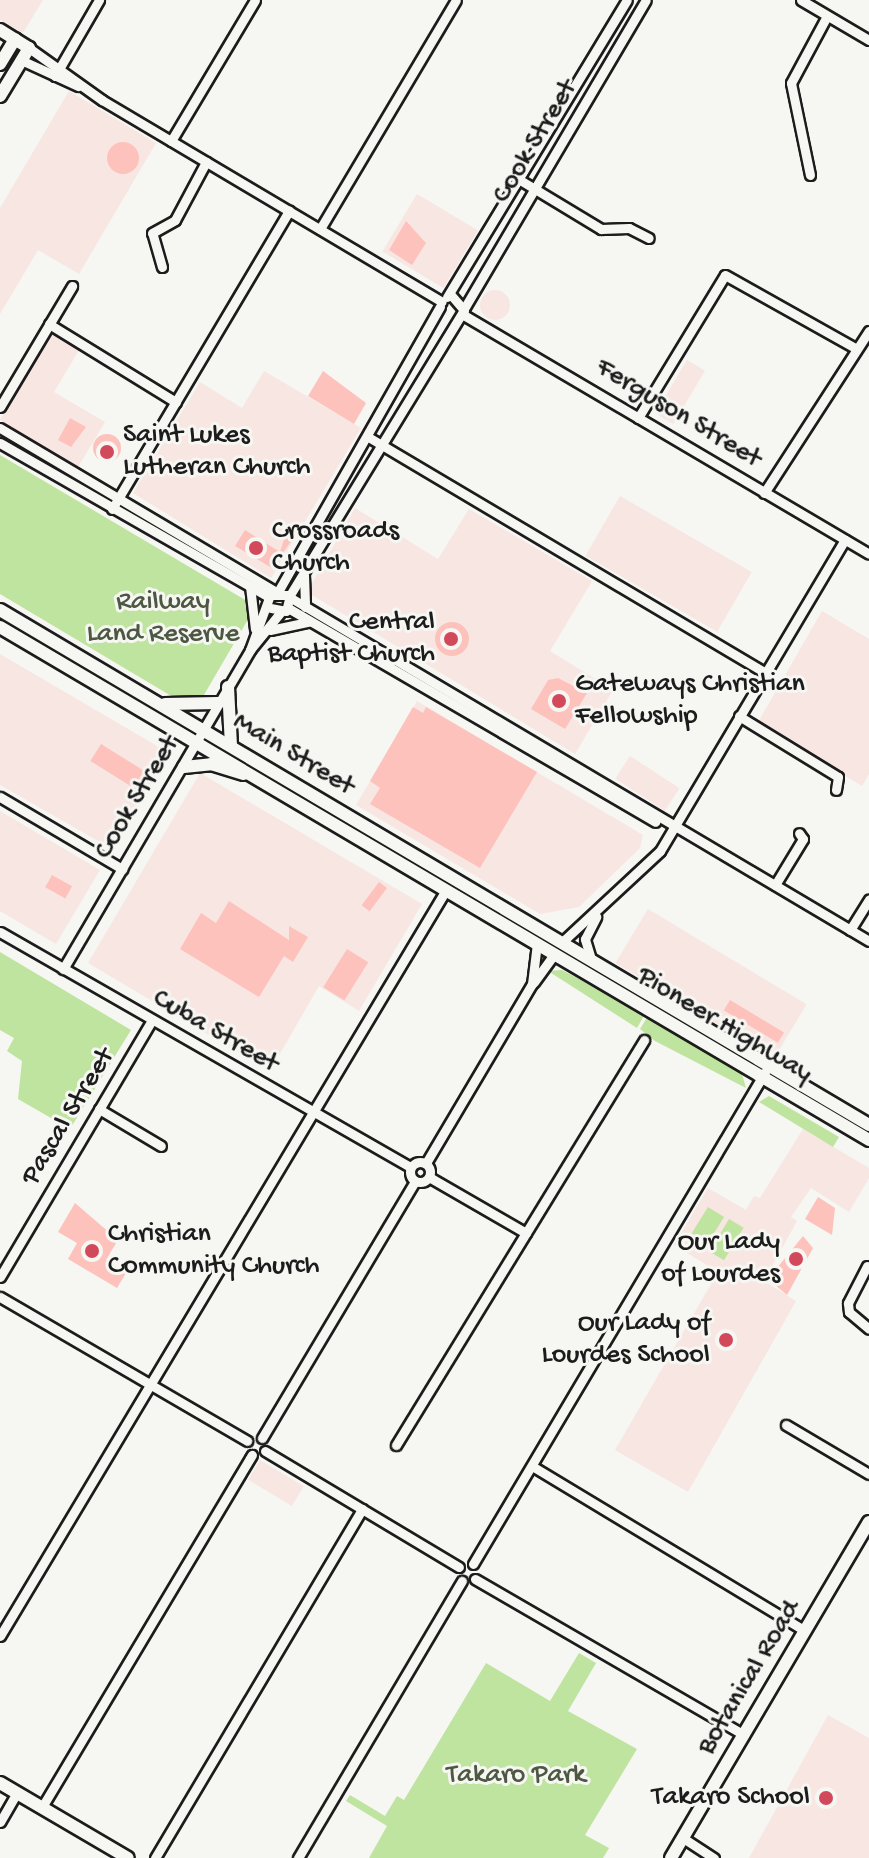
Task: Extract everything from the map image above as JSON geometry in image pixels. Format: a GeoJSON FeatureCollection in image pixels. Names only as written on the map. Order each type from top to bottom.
{"type":"FeatureCollection","features":[{"type":"Feature","properties":{"kind":"main road"},"geometry":{"type":"LineString","coordinates":[[0,30],[29,48],[0,96]]}},
{"type":"Feature","properties":{"kind":"main road"},"geometry":{"type":"LineString","coordinates":[[0,64],[4,49],[15,39]]}},
{"type":"Feature","properties":{"kind":"main road"},"geometry":{"type":"LineString","coordinates":[[4,49],[21,60]]}},
{"type":"Feature","properties":{"kind":"main road","name":"Main Street"},"geometry":{"type":"LineString","coordinates":[[0,610],[158,703],[255,777],[537,945],[557,949]]}},
{"type":"Feature","properties":{"kind":"main road","name":"Main Street"},"geometry":{"type":"LineString","coordinates":[[0,627],[200,737],[231,746],[493,903],[557,949]]}},
{"type":"Feature","properties":{"kind":"main road"},"geometry":{"type":"LineString","coordinates":[[228,687],[231,746]]}},
{"type":"Feature","properties":{"kind":"main road"},"geometry":{"type":"LineString","coordinates":[[158,703],[203,709],[218,703]]}},
{"type":"Feature","properties":{"kind":"main road"},"geometry":{"type":"LineString","coordinates":[[184,767],[211,764],[255,777]]}},
{"type":"Feature","properties":{"kind":"main road","name":"Pioneer Highway"},"geometry":{"type":"LineString","coordinates":[[557,949],[593,963],[672,1017],[766,1072],[869,1140]]}},
{"type":"Feature","properties":{"kind":"main road","name":"Pioneer Highway"},"geometry":{"type":"LineString","coordinates":[[557,949],[618,992],[672,1017]]}},
{"type":"Feature","properties":{"kind":"main road","name":"Pioneer Highway"},"geometry":{"type":"LineString","coordinates":[[766,1072],[869,1125]]}},
{"type":"Feature","properties":{"kind":"main road","name":"Botanical Road"},"geometry":{"type":"LineString","coordinates":[[671,1858],[868,1528]]}},
{"type":"Feature","properties":{"kind":"main road"},"geometry":{"type":"LineString","coordinates":[[0,1783],[128,1858]]}},
{"type":"Feature","properties":{"kind":"street"},"geometry":{"type":"LineString","coordinates":[[57,72],[99,0]]}},
{"type":"Feature","properties":{"kind":"street"},"geometry":{"type":"LineString","coordinates":[[171,141],[255,0]]}},
{"type":"Feature","properties":{"kind":"street"},"geometry":{"type":"LineString","coordinates":[[320,229],[456,0]]}},
{"type":"Feature","properties":{"kind":"street","name":"Cook Street"},"geometry":{"type":"LineString","coordinates":[[63,969],[250,650],[268,631],[285,580],[370,438],[444,301],[627,0]]}},
{"type":"Feature","properties":{"kind":"street","name":"Cook Street"},"geometry":{"type":"LineString","coordinates":[[250,650],[255,633],[318,549],[646,0]]}},
{"type":"Feature","properties":{"kind":"street"},"geometry":{"type":"LineString","coordinates":[[801,0],[869,40]]}},
{"type":"Feature","properties":{"kind":"street"},"geometry":{"type":"LineString","coordinates":[[810,175],[791,83],[827,16]]}},
{"type":"Feature","properties":{"kind":"street"},"geometry":{"type":"LineString","coordinates":[[29,48],[57,72],[81,87],[461,313]]}},
{"type":"Feature","properties":{"kind":"street"},"geometry":{"type":"LineString","coordinates":[[21,60],[57,72]]}},
{"type":"Feature","properties":{"kind":"street"},"geometry":{"type":"LineString","coordinates":[[162,267],[152,233],[175,220],[206,162]]}},
{"type":"Feature","properties":{"kind":"street"},"geometry":{"type":"LineString","coordinates":[[520,180],[601,229],[629,228],[649,238]]}},
{"type":"Feature","properties":{"kind":"street"},"geometry":{"type":"LineString","coordinates":[[112,509],[289,211]]}},
{"type":"Feature","properties":{"kind":"street"},"geometry":{"type":"LineString","coordinates":[[638,418],[727,275],[855,348]]}},
{"type":"Feature","properties":{"kind":"street"},"geometry":{"type":"LineString","coordinates":[[0,407],[72,286]]}},
{"type":"Feature","properties":{"kind":"street"},"geometry":{"type":"LineString","coordinates":[[444,301],[461,313]]}},
{"type":"Feature","properties":{"kind":"street","name":"Ferguson Street"},"geometry":{"type":"LineString","coordinates":[[461,313],[866,552]]}},
{"type":"Feature","properties":{"kind":"street"},"geometry":{"type":"LineString","coordinates":[[49,324],[176,402]]}},
{"type":"Feature","properties":{"kind":"street"},"geometry":{"type":"LineString","coordinates":[[764,493],[855,348],[869,331]]}},
{"type":"Feature","properties":{"kind":"street"},"geometry":{"type":"LineString","coordinates":[[0,428],[250,579],[309,622],[552,768],[673,828]]}},
{"type":"Feature","properties":{"kind":"street"},"geometry":{"type":"LineString","coordinates":[[370,438],[765,673]]}},
{"type":"Feature","properties":{"kind":"street"},"geometry":{"type":"LineString","coordinates":[[0,443],[112,509],[250,579],[285,580]]}},
{"type":"Feature","properties":{"kind":"street"},"geometry":{"type":"LineString","coordinates":[[330,505],[340,511]]}},
{"type":"Feature","properties":{"kind":"street"},"geometry":{"type":"LineString","coordinates":[[866,552],[869,539]]}},
{"type":"Feature","properties":{"kind":"street"},"geometry":{"type":"LineString","coordinates":[[429,1177],[426,1163],[532,984],[557,949],[597,915],[673,828],[845,540]]}},
{"type":"Feature","properties":{"kind":"street"},"geometry":{"type":"LineString","coordinates":[[307,542],[318,549]]}},
{"type":"Feature","properties":{"kind":"street"},"geometry":{"type":"LineString","coordinates":[[305,607],[306,568]]}},
{"type":"Feature","properties":{"kind":"street"},"geometry":{"type":"LineString","coordinates":[[250,579],[258,606],[255,633]]}},
{"type":"Feature","properties":{"kind":"street"},"geometry":{"type":"LineString","coordinates":[[280,600],[305,607],[673,828],[869,941]]}},
{"type":"Feature","properties":{"kind":"street"},"geometry":{"type":"LineString","coordinates":[[268,631],[309,622]]}},
{"type":"Feature","properties":{"kind":"street"},"geometry":{"type":"LineString","coordinates":[[739,716],[838,777],[836,790]]}},
{"type":"Feature","properties":{"kind":"street"},"geometry":{"type":"LineString","coordinates":[[0,797],[122,869]]}},
{"type":"Feature","properties":{"kind":"street"},"geometry":{"type":"LineString","coordinates":[[775,885],[803,839],[799,833]]}},
{"type":"Feature","properties":{"kind":"street"},"geometry":{"type":"LineString","coordinates":[[0,1636],[446,890]]}},
{"type":"Feature","properties":{"kind":"street"},"geometry":{"type":"LineString","coordinates":[[850,930],[869,899]]}},
{"type":"Feature","properties":{"kind":"street"},"geometry":{"type":"LineString","coordinates":[[593,963],[585,939],[597,915]]}},
{"type":"Feature","properties":{"kind":"street","name":"Cuba Street"},"geometry":{"type":"LineString","coordinates":[[0,932],[151,1022],[410,1167]]}},
{"type":"Feature","properties":{"kind":"street"},"geometry":{"type":"LineString","coordinates":[[532,984],[537,945]]}},
{"type":"Feature","properties":{"kind":"street","name":"Pascal Street"},"geometry":{"type":"LineString","coordinates":[[0,1277],[151,1022]]}},
{"type":"Feature","properties":{"kind":"street"},"geometry":{"type":"LineString","coordinates":[[396,1445],[644,1040]]}},
{"type":"Feature","properties":{"kind":"street"},"geometry":{"type":"LineString","coordinates":[[475,1579],[473,1564],[766,1072]]}},
{"type":"Feature","properties":{"kind":"street"},"geometry":{"type":"LineString","coordinates":[[99,1109],[161,1146]]}},
{"type":"Feature","properties":{"kind":"street"},"geometry":{"type":"LineString","coordinates":[[415,1181],[410,1167],[426,1163]]}},
{"type":"Feature","properties":{"kind":"street"},"geometry":{"type":"LineString","coordinates":[[473,1564],[459,1567],[265,1451],[262,1438],[415,1181],[429,1177],[526,1233]]}},
{"type":"Feature","properties":{"kind":"street"},"geometry":{"type":"LineString","coordinates":[[867,1266],[848,1303],[849,1312],[869,1329]]}},
{"type":"Feature","properties":{"kind":"street"},"geometry":{"type":"LineString","coordinates":[[0,1297],[247,1441],[252,1455]]}},
{"type":"Feature","properties":{"kind":"street"},"geometry":{"type":"LineString","coordinates":[[786,1425],[869,1474]]}},
{"type":"Feature","properties":{"kind":"street"},"geometry":{"type":"LineString","coordinates":[[247,1441],[262,1438]]}},
{"type":"Feature","properties":{"kind":"street"},"geometry":{"type":"LineString","coordinates":[[42,1807],[252,1455],[265,1451]]}},
{"type":"Feature","properties":{"kind":"street"},"geometry":{"type":"LineString","coordinates":[[532,1466],[805,1631]]}},
{"type":"Feature","properties":{"kind":"street"},"geometry":{"type":"LineString","coordinates":[[155,1858],[362,1509]]}},
{"type":"Feature","properties":{"kind":"street"},"geometry":{"type":"LineString","coordinates":[[298,1858],[462,1581],[459,1567]]}},
{"type":"Feature","properties":{"kind":"street"},"geometry":{"type":"LineString","coordinates":[[462,1581],[475,1579],[744,1735]]}},
{"type":"Feature","properties":{"kind":"street"},"geometry":{"type":"LineString","coordinates":[[0,1822],[17,1793]]}},
{"type":"Feature","properties":{"kind":"street"},"geometry":{"type":"LineString","coordinates":[[683,1838],[714,1858]]}},
{"type":"Feature","properties":{"kind":"shaded area"},"geometry":{"type":"Polygon","coordinates":[[[0,0],[43,0],[23,33],[0,20],[0,0]]]}},
{"type":"Feature","properties":{"kind":"shaded area"},"geometry":{"type":"Polygon","coordinates":[[[69,91],[156,143],[79,274],[38,250],[0,314],[0,208],[69,91]]]}},
{"type":"Feature","properties":{"kind":"shaded area"},"geometry":{"type":"Polygon","coordinates":[[[417,194],[478,231],[443,288],[382,251],[417,194]]]}},
{"type":"Feature","properties":{"kind":"shaded area"},"geometry":{"type":"Polygon","coordinates":[[[495,290],[506,294],[510,305],[506,316],[495,320],[484,316],[480,305],[484,294],[495,290]]]}},
{"type":"Feature","properties":{"kind":"shaded area"},"geometry":{"type":"Polygon","coordinates":[[[49,332],[79,350],[54,392],[105,422],[78,467],[0,420],[49,332]]]}},
{"type":"Feature","properties":{"kind":"shaded area"},"geometry":{"type":"Polygon","coordinates":[[[687,360],[705,371],[673,424],[655,413],[687,360]]]}},
{"type":"Feature","properties":{"kind":"shaded area"},"geometry":{"type":"Polygon","coordinates":[[[264,371],[361,428],[271,578],[133,493],[200,382],[242,408],[264,371]]]}},
{"type":"Feature","properties":{"kind":"shaded area"},"geometry":{"type":"Polygon","coordinates":[[[620,496],[752,572],[717,632],[586,556],[620,496]]]}},
{"type":"Feature","properties":{"kind":"shaded area"},"geometry":{"type":"Polygon","coordinates":[[[355,508],[438,559],[469,509],[592,581],[550,651],[613,690],[575,754],[307,592],[355,508]]]}},
{"type":"Feature","properties":{"kind":"shaded area"},"geometry":{"type":"Polygon","coordinates":[[[822,611],[869,639],[869,774],[862,786],[757,724],[822,611]]]}},
{"type":"Feature","properties":{"kind":"shaded area"},"geometry":{"type":"Polygon","coordinates":[[[0,654],[169,753],[112,849],[0,785],[0,654]]]}},
{"type":"Feature","properties":{"kind":"shaded area"},"geometry":{"type":"Polygon","coordinates":[[[417,701],[643,835],[640,848],[579,907],[540,914],[356,805],[417,701]]]}},
{"type":"Feature","properties":{"kind":"shaded area"},"geometry":{"type":"Polygon","coordinates":[[[630,756],[679,788],[665,811],[615,779],[630,756]]]}},
{"type":"Feature","properties":{"kind":"shaded area"},"geometry":{"type":"Polygon","coordinates":[[[200,773],[422,904],[359,1011],[319,986],[270,1071],[88,963],[200,773]]]}},
{"type":"Feature","properties":{"kind":"shaded area"},"geometry":{"type":"Polygon","coordinates":[[[0,811],[100,870],[56,944],[0,911],[0,811]]]}},
{"type":"Feature","properties":{"kind":"shaded area"},"geometry":{"type":"Polygon","coordinates":[[[648,909],[807,1004],[774,1058],[616,963],[648,909]]]}},
{"type":"Feature","properties":{"kind":"shaded area","name":"Our Lady of Lourdes School"},"geometry":{"type":"Polygon","coordinates":[[[803,1129],[869,1168],[869,1178],[849,1212],[811,1188],[791,1217],[797,1221],[764,1281],[796,1301],[688,1492],[615,1450],[718,1272],[674,1245],[708,1188],[746,1210],[754,1196],[760,1198],[803,1129]]]}},
{"type":"Feature","properties":{"kind":"shaded area"},"geometry":{"type":"Polygon","coordinates":[[[260,1460],[304,1486],[292,1506],[248,1480],[260,1460]]]}},
{"type":"Feature","properties":{"kind":"shaded area","name":"Takaro School"},"geometry":{"type":"Polygon","coordinates":[[[828,1715],[869,1738],[869,1858],[749,1858],[828,1715]]]}},
{"type":"Feature","properties":{"kind":"green space","name":"Railway Land Reserve"},"geometry":{"type":"Polygon","coordinates":[[[0,455],[247,601],[250,616],[201,700],[178,700],[0,594],[0,455]]]}},
{"type":"Feature","properties":{"kind":"green space"},"geometry":{"type":"Polygon","coordinates":[[[0,952],[131,1030],[70,1129],[18,1099],[22,1061],[7,1051],[14,1038],[0,1030],[0,952]]]}},
{"type":"Feature","properties":{"kind":"green space"},"geometry":{"type":"Polygon","coordinates":[[[562,970],[645,1014],[637,1028],[548,971],[562,970]]]}},
{"type":"Feature","properties":{"kind":"green space"},"geometry":{"type":"Polygon","coordinates":[[[648,1016],[742,1074],[746,1088],[655,1041],[640,1029],[648,1016]]]}},
{"type":"Feature","properties":{"kind":"green space"},"geometry":{"type":"Polygon","coordinates":[[[769,1096],[839,1137],[833,1147],[759,1102],[769,1096]]]}},
{"type":"Feature","properties":{"kind":"green space"},"geometry":{"type":"Polygon","coordinates":[[[708,1207],[724,1217],[705,1248],[688,1238],[708,1207]]]}},
{"type":"Feature","properties":{"kind":"green space"},"geometry":{"type":"Polygon","coordinates":[[[729,1219],[744,1228],[724,1260],[709,1252],[729,1219]]]}},
{"type":"Feature","properties":{"kind":"green space","name":"Takaro Park"},"geometry":{"type":"Polygon","coordinates":[[[579,1653],[596,1663],[568,1711],[637,1749],[585,1835],[609,1848],[603,1858],[369,1858],[387,1826],[346,1801],[350,1795],[385,1816],[397,1796],[404,1800],[486,1663],[550,1701],[579,1653]]]}},
{"type":"Feature","properties":{"kind":"building"},"geometry":{"type":"Polygon","coordinates":[[[123,142],[134,147],[139,158],[134,169],[123,174],[112,169],[107,158],[112,147],[123,142]]]}},
{"type":"Feature","properties":{"kind":"building"},"geometry":{"type":"Polygon","coordinates":[[[406,221],[426,243],[412,265],[389,250],[406,221]]]}},
{"type":"Feature","properties":{"kind":"building"},"geometry":{"type":"Polygon","coordinates":[[[323,371],[366,403],[354,424],[308,396],[323,371]]]}},
{"type":"Feature","properties":{"kind":"building"},"geometry":{"type":"Polygon","coordinates":[[[70,418],[86,427],[71,447],[58,440],[70,418]]]}},
{"type":"Feature","properties":{"kind":"building","name":"Saint Lukes Lutheran Church"},"geometry":{"type":"Polygon","coordinates":[[[107,434],[117,438],[121,448],[117,458],[107,462],[97,458],[93,448],[97,438],[107,434]]]}},
{"type":"Feature","properties":{"kind":"building","name":"Crossroads Church"},"geometry":{"type":"Polygon","coordinates":[[[245,530],[280,552],[285,536],[292,540],[272,568],[235,546],[245,530]]]}},
{"type":"Feature","properties":{"kind":"building","name":"Central Baptist Church"},"geometry":{"type":"Polygon","coordinates":[[[452,622],[464,627],[469,639],[464,651],[452,656],[440,651],[435,639],[440,627],[452,622]]]}},
{"type":"Feature","properties":{"kind":"building","name":"Gateways Christian Fellowship"},"geometry":{"type":"Polygon","coordinates":[[[558,678],[587,693],[565,729],[531,709],[548,680],[558,678]]]}},
{"type":"Feature","properties":{"kind":"building"},"geometry":{"type":"Polygon","coordinates":[[[413,707],[423,713],[426,707],[537,772],[480,868],[370,804],[380,788],[370,781],[413,707]]]}},
{"type":"Feature","properties":{"kind":"building"},"geometry":{"type":"Polygon","coordinates":[[[101,744],[154,777],[143,794],[90,761],[101,744]]]}},
{"type":"Feature","properties":{"kind":"building"},"geometry":{"type":"Polygon","coordinates":[[[52,875],[72,886],[65,898],[45,887],[52,875]]]}},
{"type":"Feature","properties":{"kind":"building"},"geometry":{"type":"Polygon","coordinates":[[[379,882],[387,888],[370,911],[362,905],[379,882]]]}},
{"type":"Feature","properties":{"kind":"building"},"geometry":{"type":"Polygon","coordinates":[[[229,901],[289,940],[289,926],[308,937],[293,962],[284,956],[259,997],[180,949],[201,913],[216,923],[229,901]]]}},
{"type":"Feature","properties":{"kind":"building"},"geometry":{"type":"Polygon","coordinates":[[[347,949],[368,962],[344,1000],[323,987],[347,949]]]}},
{"type":"Feature","properties":{"kind":"building"},"geometry":{"type":"Polygon","coordinates":[[[730,1000],[784,1032],[778,1043],[724,1010],[730,1000]]]}},
{"type":"Feature","properties":{"kind":"building"},"geometry":{"type":"Polygon","coordinates":[[[818,1197],[835,1208],[832,1235],[805,1219],[818,1197]]]}},
{"type":"Feature","properties":{"kind":"building","name":"Christian Community Church"},"geometry":{"type":"Polygon","coordinates":[[[75,1203],[118,1240],[106,1260],[126,1273],[117,1288],[68,1259],[77,1243],[58,1232],[75,1203]]]}},
{"type":"Feature","properties":{"kind":"building","name":"Our Lady of Lourdes"},"geometry":{"type":"Polygon","coordinates":[[[803,1236],[813,1248],[787,1295],[768,1279],[803,1236]]]}},
{"type":"Feature","properties":{"kind":"place","name":"Saint Lukes Lutheran Church"},"geometry":{"type":"Point","coordinates":[107,452]}},
{"type":"Feature","properties":{"kind":"place","name":"Crossroads Church"},"geometry":{"type":"Point","coordinates":[256,548]}},
{"type":"Feature","properties":{"kind":"place","name":"Central Baptist Church"},"geometry":{"type":"Point","coordinates":[451,639]}},
{"type":"Feature","properties":{"kind":"place","name":"Gateways Christian Fellowship"},"geometry":{"type":"Point","coordinates":[559,701]}},
{"type":"Feature","properties":{"kind":"place","name":"Christian Community Church"},"geometry":{"type":"Point","coordinates":[92,1251]}},
{"type":"Feature","properties":{"kind":"place","name":"Our Lady of Lourdes"},"geometry":{"type":"Point","coordinates":[796,1259]}},
{"type":"Feature","properties":{"kind":"place","name":"Our Lady of Lourdes School"},"geometry":{"type":"Point","coordinates":[726,1340]}},
{"type":"Feature","properties":{"kind":"place","name":"Takaro School"},"geometry":{"type":"Point","coordinates":[826,1798]}}]}
